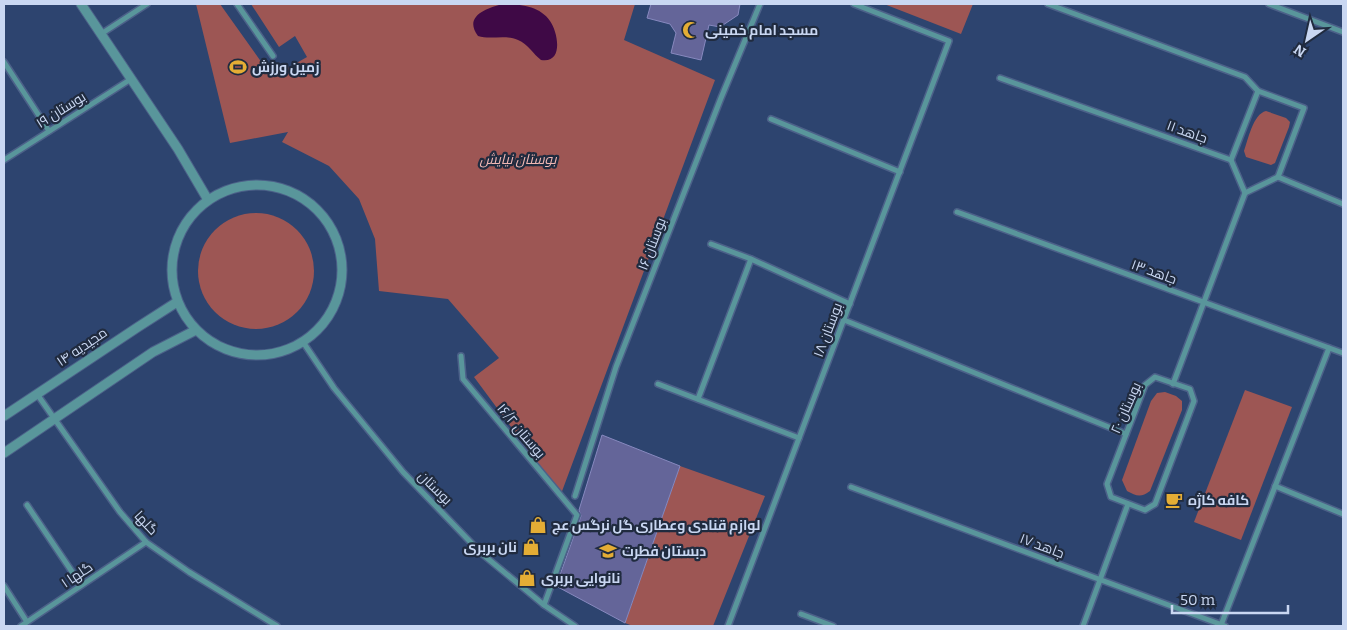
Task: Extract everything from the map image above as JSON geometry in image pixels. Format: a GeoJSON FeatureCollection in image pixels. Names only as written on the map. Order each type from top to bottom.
{"type":"FeatureCollection","features":[{"type":"Feature","properties":{"kind":"street"},"geometry":{"type":"LineString","coordinates":[[82,4],[178,149],[208,200]]}},
{"type":"Feature","properties":{"kind":"street"},"geometry":{"type":"LineString","coordinates":[[101,34],[148,4]]}},
{"type":"Feature","properties":{"kind":"street"},"geometry":{"type":"LineString","coordinates":[[237,4],[273,56]]}},
{"type":"Feature","properties":{"kind":"street","name":"بوستان ۱۶"},"geometry":{"type":"LineString","coordinates":[[575,496],[616,367],[721,98],[760,4]]}},
{"type":"Feature","properties":{"kind":"street","name":"بوستان ۱۸"},"geometry":{"type":"LineString","coordinates":[[728,626],[949,42],[857,4]]}},
{"type":"Feature","properties":{"kind":"street"},"geometry":{"type":"LineString","coordinates":[[1048,4],[1246,77],[1258,91],[1304,108],[1278,177],[1245,193],[1173,384]]}},
{"type":"Feature","properties":{"kind":"street"},"geometry":{"type":"LineString","coordinates":[[1269,4],[1343,32]]}},
{"type":"Feature","properties":{"kind":"street"},"geometry":{"type":"LineString","coordinates":[[4,62],[49,130]]}},
{"type":"Feature","properties":{"kind":"street","name":"جاهد ۱۱"},"geometry":{"type":"LineString","coordinates":[[1000,78],[1231,160]]}},
{"type":"Feature","properties":{"kind":"street","name":"بوستان ۱۹"},"geometry":{"type":"LineString","coordinates":[[4,160],[131,79]]}},
{"type":"Feature","properties":{"kind":"street"},"geometry":{"type":"LineString","coordinates":[[1245,193],[1231,160],[1258,91]]}},
{"type":"Feature","properties":{"kind":"street"},"geometry":{"type":"LineString","coordinates":[[771,119],[900,172]]}},
{"type":"Feature","properties":{"kind":"street"},"geometry":{"type":"LineString","coordinates":[[1278,177],[1343,204]]}},
{"type":"Feature","properties":{"kind":"street"},"geometry":{"type":"LineString","coordinates":[[257,185],[290,192],[318,211],[336,239],[342,272],[335,305],[317,332],[289,350],[255,356],[223,349],[196,330],[177,302],[171,268],[178,236],[196,209],[208,200],[224,191],[257,185]]}},
{"type":"Feature","properties":{"kind":"street","name":"جاهد ۱۳"},"geometry":{"type":"LineString","coordinates":[[957,212],[1343,353]]}},
{"type":"Feature","properties":{"kind":"street"},"geometry":{"type":"LineString","coordinates":[[711,244],[751,259],[850,304]]}},
{"type":"Feature","properties":{"kind":"street"},"geometry":{"type":"LineString","coordinates":[[698,399],[751,259]]}},
{"type":"Feature","properties":{"kind":"street","name":"مجیدیه ۱۴"},"geometry":{"type":"LineString","coordinates":[[4,416],[177,302]]}},
{"type":"Feature","properties":{"kind":"street"},"geometry":{"type":"LineString","coordinates":[[844,320],[1126,434]]}},
{"type":"Feature","properties":{"kind":"street"},"geometry":{"type":"LineString","coordinates":[[4,453],[153,352],[196,330]]}},
{"type":"Feature","properties":{"kind":"street","name":"بوستان"},"geometry":{"type":"LineString","coordinates":[[303,342],[334,388],[403,472],[481,553],[544,605],[575,626]]}},
{"type":"Feature","properties":{"kind":"street"},"geometry":{"type":"LineString","coordinates":[[1223,626],[1329,348]]}},
{"type":"Feature","properties":{"kind":"street","name":"بوستان ۱۶/۲"},"geometry":{"type":"LineString","coordinates":[[461,356],[463,379],[577,515],[544,605]]}},
{"type":"Feature","properties":{"kind":"street","name":"بوستان ۲۰"},"geometry":{"type":"LineString","coordinates":[[1155,377],[1173,384],[1190,389],[1194,401],[1154,504],[1145,510],[1111,497],[1107,484],[1145,385],[1155,377]]}},
{"type":"Feature","properties":{"kind":"street"},"geometry":{"type":"LineString","coordinates":[[658,384],[799,438]]}},
{"type":"Feature","properties":{"kind":"street","name":"گلها"},"geometry":{"type":"LineString","coordinates":[[37,394],[120,512],[146,542],[189,572],[277,626]]}},
{"type":"Feature","properties":{"kind":"street"},"geometry":{"type":"LineString","coordinates":[[1275,486],[1343,514]]}},
{"type":"Feature","properties":{"kind":"street","name":"جاهد ۱۷"},"geometry":{"type":"LineString","coordinates":[[851,487],[1223,626]]}},
{"type":"Feature","properties":{"kind":"street"},"geometry":{"type":"LineString","coordinates":[[1084,626],[1128,504]]}},
{"type":"Feature","properties":{"kind":"street"},"geometry":{"type":"LineString","coordinates":[[27,505],[81,585]]}},
{"type":"Feature","properties":{"kind":"street","name":"گلها ۱"},"geometry":{"type":"LineString","coordinates":[[21,626],[146,542]]}},
{"type":"Feature","properties":{"kind":"street"},"geometry":{"type":"LineString","coordinates":[[4,586],[27,622]]}},
{"type":"Feature","properties":{"kind":"street"},"geometry":{"type":"LineString","coordinates":[[802,614],[833,626]]}},
{"type":"Feature","properties":{"kind":"green space","name":"بوستان نیایش"},"geometry":{"type":"Polygon","coordinates":[[[196,4],[220,4],[272,77],[307,57],[295,36],[279,47],[251,4],[635,4],[624,40],[715,80],[561,494],[474,377],[499,358],[448,299],[379,291],[375,239],[359,199],[329,166],[282,142],[288,132],[230,143],[196,4]]]}},
{"type":"Feature","properties":{"kind":"green space"},"geometry":{"type":"Polygon","coordinates":[[[884,4],[973,4],[961,34],[884,4]]]}},
{"type":"Feature","properties":{"kind":"green space"},"geometry":{"type":"Polygon","coordinates":[[[1266,111],[1286,118],[1290,122],[1275,163],[1271,165],[1246,157],[1244,151],[1254,122],[1261,113],[1266,111]]]}},
{"type":"Feature","properties":{"kind":"green space"},"geometry":{"type":"Polygon","coordinates":[[[256,213],[278,217],[297,230],[310,249],[314,271],[310,293],[297,312],[278,325],[256,329],[234,325],[215,312],[202,293],[198,271],[202,249],[215,230],[234,217],[256,213]]]}},
{"type":"Feature","properties":{"kind":"green space"},"geometry":{"type":"Polygon","coordinates":[[[1245,390],[1292,407],[1241,540],[1194,522],[1245,390]]]}},
{"type":"Feature","properties":{"kind":"green space"},"geometry":{"type":"Polygon","coordinates":[[[1165,392],[1176,396],[1182,401],[1182,410],[1150,491],[1144,495],[1136,495],[1127,491],[1122,480],[1151,401],[1157,393],[1165,392]]]}},
{"type":"Feature","properties":{"kind":"green space"},"geometry":{"type":"Polygon","coordinates":[[[680,466],[765,496],[713,626],[633,626],[625,623],[680,466]]]}},
{"type":"Feature","properties":{"kind":"shaded area"},"geometry":{"type":"Polygon","coordinates":[[[503,4],[529,7],[546,16],[553,26],[557,39],[556,52],[553,57],[548,60],[541,60],[525,44],[513,38],[478,36],[473,23],[475,18],[490,8],[503,4]]]}},
{"type":"Feature","properties":{"kind":"building","name":"مسجد امام خمینی"},"geometry":{"type":"Polygon","coordinates":[[[651,4],[740,4],[738,15],[720,27],[709,25],[701,60],[671,53],[676,33],[670,24],[647,18],[651,4]]]}},
{"type":"Feature","properties":{"kind":"building","name":"دبستان فطرت"},"geometry":{"type":"Polygon","coordinates":[[[602,435],[680,466],[625,623],[556,586],[581,516],[579,510],[602,435]]]}},
{"type":"Feature","properties":{"kind":"place","name":"مسجد امام خمینی"},"geometry":{"type":"Point","coordinates":[691,30]}},
{"type":"Feature","properties":{"kind":"place","name":"زمین ورزش"},"geometry":{"type":"Point","coordinates":[238,67]}},
{"type":"Feature","properties":{"kind":"place","name":"کافه کاژه"},"geometry":{"type":"Point","coordinates":[1174,500]}},
{"type":"Feature","properties":{"kind":"place","name":"لوازم قنادی وعطاری گل نرگس عج"},"geometry":{"type":"Point","coordinates":[538,525]}},
{"type":"Feature","properties":{"kind":"place","name":"نان بربری"},"geometry":{"type":"Point","coordinates":[531,547]}},
{"type":"Feature","properties":{"kind":"place","name":"دبستان فطرت"},"geometry":{"type":"Point","coordinates":[608,551]}},
{"type":"Feature","properties":{"kind":"place","name":"نانوایی بربری"},"geometry":{"type":"Point","coordinates":[527,578]}}]}
